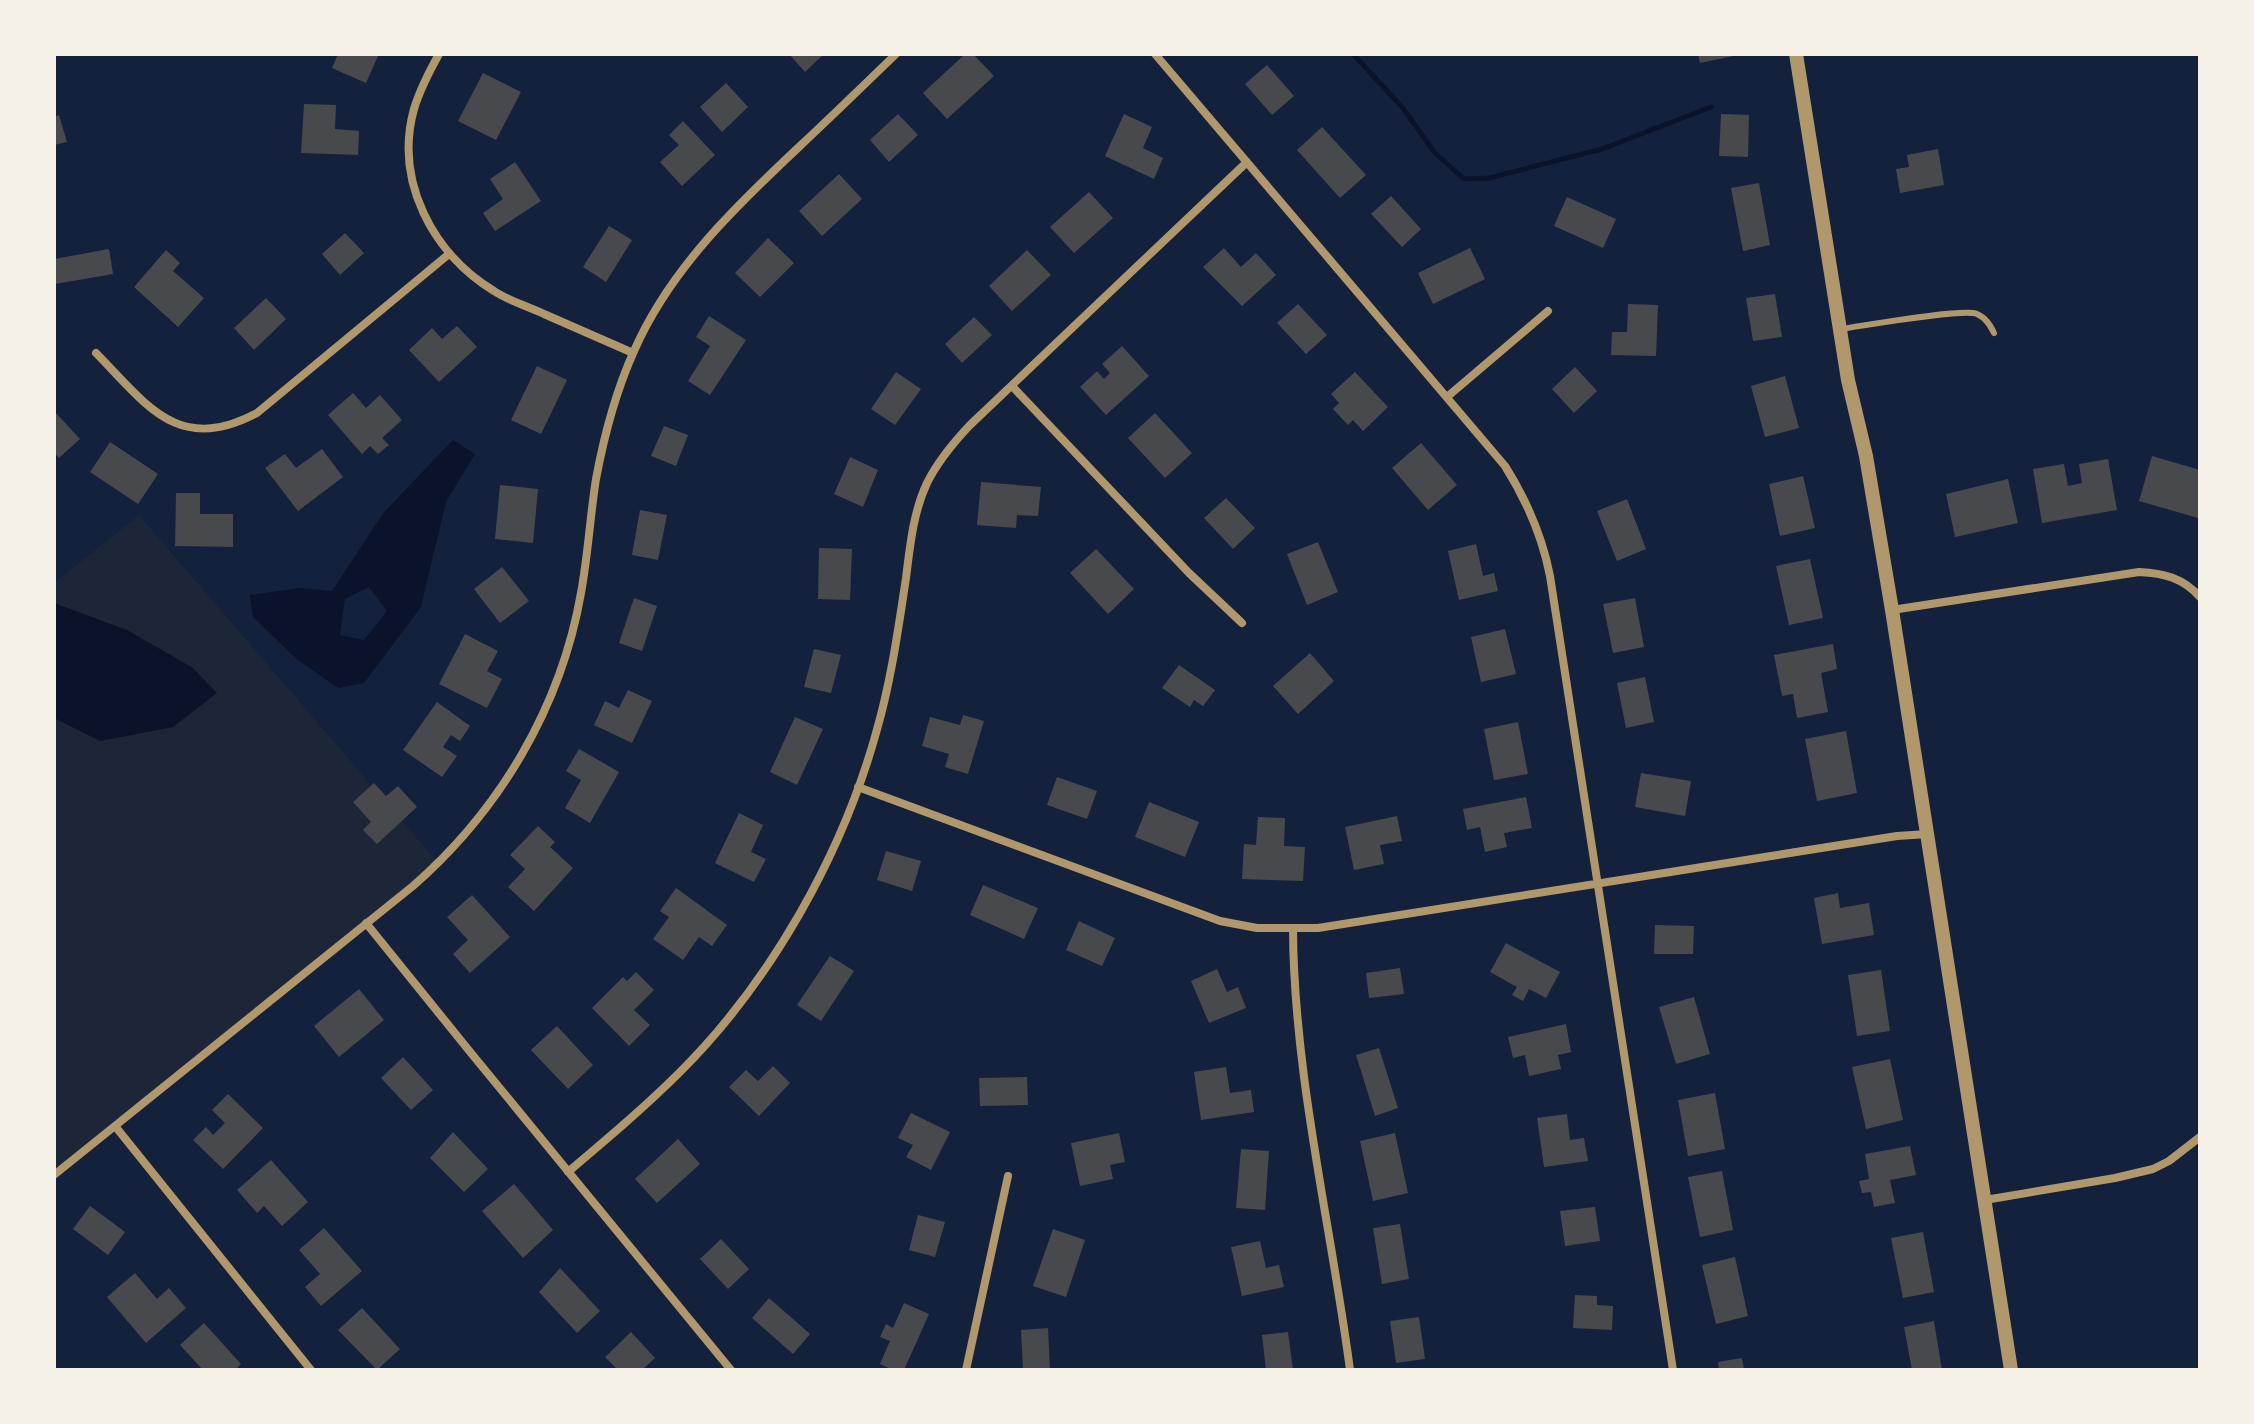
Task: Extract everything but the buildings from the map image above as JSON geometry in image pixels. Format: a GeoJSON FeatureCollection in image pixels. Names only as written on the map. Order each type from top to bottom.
{"type":"FeatureCollection","features":[{"type":"Feature","properties":{"kind":"street"},"geometry":{"type":"LineString","coordinates":[[439,54],[422,84],[413,112],[410,136],[414,185],[431,230],[468,273],[495,292],[633,353]]}},
{"type":"Feature","properties":{"kind":"street"},"geometry":{"type":"LineString","coordinates":[[54,1175],[439,864],[501,789],[541,719],[572,634],[607,429],[633,353],[673,282],[708,237],[737,205],[896,54]]}},
{"type":"Feature","properties":{"kind":"street"},"geometry":{"type":"LineString","coordinates":[[1155,54],[1505,466],[1534,518],[1550,576],[1673,1370]]}},
{"type":"Feature","properties":{"kind":"street"},"geometry":{"type":"LineString","coordinates":[[1796,54],[1848,380],[1866,456],[1892,610],[2011,1370]]}},
{"type":"Feature","properties":{"kind":"street"},"geometry":{"type":"LineString","coordinates":[[568,1172],[682,1070],[753,985],[786,936],[815,883],[858,787],[877,732],[892,664],[915,518],[925,486],[937,464],[952,443],[1247,162]]}},
{"type":"Feature","properties":{"kind":"street"},"geometry":{"type":"LineString","coordinates":[[96,353],[152,410],[166,420],[203,429],[240,422],[257,413],[449,254]]}},
{"type":"Feature","properties":{"kind":"street"},"geometry":{"type":"LineString","coordinates":[[1447,397],[1548,311]]}},
{"type":"Feature","properties":{"kind":"street"},"geometry":{"type":"LineString","coordinates":[[1012,386],[1189,573],[1242,623]]}},
{"type":"Feature","properties":{"kind":"street"},"geometry":{"type":"LineString","coordinates":[[1892,610],[2139,572],[2172,576],[2200,597]]}},
{"type":"Feature","properties":{"kind":"street"},"geometry":{"type":"LineString","coordinates":[[858,787],[1220,921],[1257,928],[1293,930],[1897,836],[1928,834]]}},
{"type":"Feature","properties":{"kind":"street"},"geometry":{"type":"LineString","coordinates":[[366,923],[731,1370]]}},
{"type":"Feature","properties":{"kind":"street"},"geometry":{"type":"LineString","coordinates":[[1293,930],[1301,1039],[1314,1145],[1350,1370]]}},
{"type":"Feature","properties":{"kind":"street"},"geometry":{"type":"LineString","coordinates":[[115,1126],[311,1370]]}},
{"type":"Feature","properties":{"kind":"street"},"geometry":{"type":"LineString","coordinates":[[1985,1200],[2153,1169],[2178,1155],[2200,1137]]}},
{"type":"Feature","properties":{"kind":"street"},"geometry":{"type":"LineString","coordinates":[[966,1370],[1008,1176]]}},
{"type":"Feature","properties":{"kind":"lane"},"geometry":{"type":"LineString","coordinates":[[1840,329],[1954,313],[1976,313],[1988,322],[1994,333]]}},
{"type":"Feature","properties":{"kind":"shaded area"},"geometry":{"type":"Polygon","coordinates":[[[453,440],[475,454],[446,502],[421,607],[364,683],[338,688],[298,660],[253,617],[250,595],[300,588],[332,591],[384,512],[453,440]],[[369,587],[345,599],[340,635],[364,640],[387,611],[369,587]]]}},
{"type":"Feature","properties":{"kind":"shaded area"},"geometry":{"type":"Polygon","coordinates":[[[139,515],[439,864],[54,1175],[54,583],[139,515]]]}},
{"type":"Feature","properties":{"kind":"shaded area"},"geometry":{"type":"Polygon","coordinates":[[[54,603],[127,630],[193,668],[217,693],[173,727],[100,741],[54,718],[54,603]]]}},
{"type":"Feature","properties":{"kind":"waterway"},"geometry":{"type":"LineString","coordinates":[[1353,54],[1402,107],[1435,153],[1464,179],[1489,178],[1602,149],[1711,107]]}}]}
